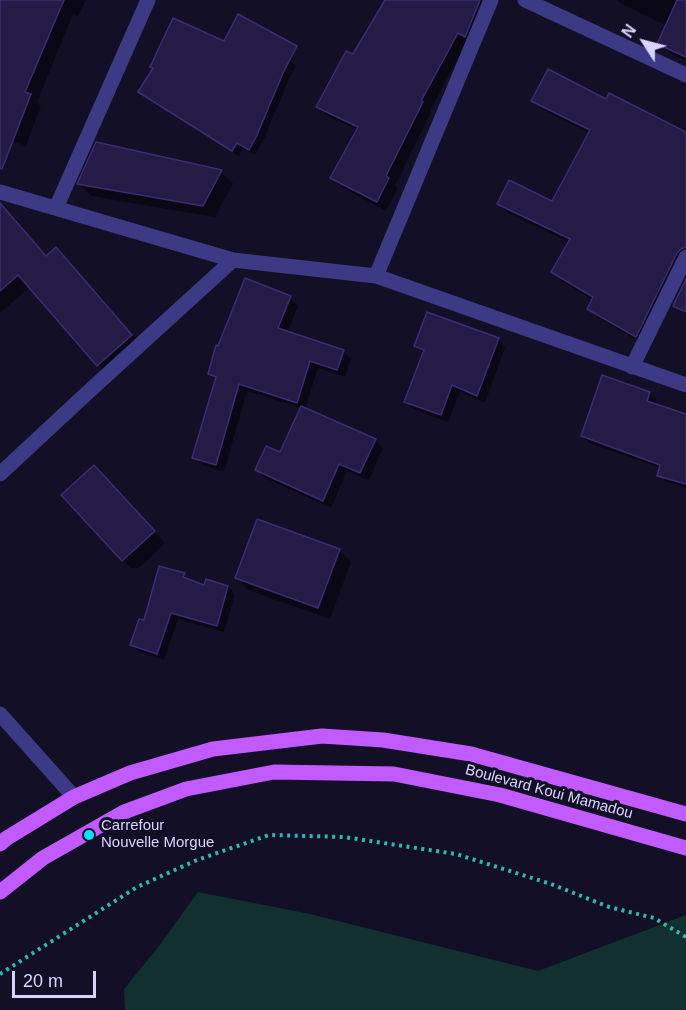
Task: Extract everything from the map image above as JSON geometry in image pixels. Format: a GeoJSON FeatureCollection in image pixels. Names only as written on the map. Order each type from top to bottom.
{"type":"FeatureCollection","features":[{"type":"Feature","properties":{"kind":"main road","name":"Boulevard Koui Mamadou"},"geometry":{"type":"LineString","coordinates":[[0,844],[74,797],[130,773],[213,749],[322,736],[382,740],[471,754],[686,814]]}},
{"type":"Feature","properties":{"kind":"main road","name":"Boulevard Koui Mamadou"},"geometry":{"type":"LineString","coordinates":[[0,892],[43,858],[124,812],[186,789],[274,772],[394,774],[500,795],[686,848]]}},
{"type":"Feature","properties":{"kind":"street"},"geometry":{"type":"LineString","coordinates":[[56,208],[148,0]]}},
{"type":"Feature","properties":{"kind":"street"},"geometry":{"type":"LineString","coordinates":[[376,276],[491,0]]}},
{"type":"Feature","properties":{"kind":"street"},"geometry":{"type":"LineString","coordinates":[[525,0],[686,75]]}},
{"type":"Feature","properties":{"kind":"street"},"geometry":{"type":"LineString","coordinates":[[0,192],[233,260],[376,276],[686,386]]}},
{"type":"Feature","properties":{"kind":"street"},"geometry":{"type":"LineString","coordinates":[[632,367],[686,257]]}},
{"type":"Feature","properties":{"kind":"street"},"geometry":{"type":"LineString","coordinates":[[0,474],[233,260]]}},
{"type":"Feature","properties":{"kind":"street"},"geometry":{"type":"LineString","coordinates":[[0,714],[74,797]]}},
{"type":"Feature","properties":{"kind":"path"},"geometry":{"type":"LineString","coordinates":[[0,974],[137,887],[197,860],[269,835],[344,837],[456,854],[551,884],[609,907],[654,918],[686,936]]}},
{"type":"Feature","properties":{"kind":"green space"},"geometry":{"type":"Polygon","coordinates":[[[198,892],[310,914],[538,971],[686,915],[686,1010],[125,1010],[124,989],[198,892]]]}},
{"type":"Feature","properties":{"kind":"building"},"geometry":{"type":"Polygon","coordinates":[[[0,0],[64,0],[25,92],[31,94],[2,169],[0,169],[0,0]]]}},
{"type":"Feature","properties":{"kind":"building"},"geometry":{"type":"Polygon","coordinates":[[[385,0],[480,0],[465,37],[458,33],[421,101],[423,102],[386,176],[389,178],[377,202],[330,178],[358,127],[316,107],[346,51],[353,54],[385,0]]]}},
{"type":"Feature","properties":{"kind":"building"},"geometry":{"type":"Polygon","coordinates":[[[677,0],[686,0],[686,57],[657,44],[677,0]]]}},
{"type":"Feature","properties":{"kind":"building"},"geometry":{"type":"Polygon","coordinates":[[[238,14],[297,46],[249,150],[237,143],[232,151],[138,92],[153,68],[150,67],[173,18],[224,41],[238,14]]]}},
{"type":"Feature","properties":{"kind":"building"},"geometry":{"type":"Polygon","coordinates":[[[548,69],[606,99],[609,93],[686,132],[686,247],[677,253],[636,337],[587,309],[593,297],[551,272],[570,239],[497,204],[509,180],[552,201],[590,130],[531,101],[548,69]]]}},
{"type":"Feature","properties":{"kind":"building"},"geometry":{"type":"Polygon","coordinates":[[[96,142],[222,170],[203,206],[77,184],[96,142]]]}},
{"type":"Feature","properties":{"kind":"building"},"geometry":{"type":"Polygon","coordinates":[[[0,203],[46,256],[56,247],[132,335],[97,366],[18,275],[0,291],[0,203]]]}},
{"type":"Feature","properties":{"kind":"building"},"geometry":{"type":"Polygon","coordinates":[[[245,278],[291,296],[278,328],[344,350],[337,370],[310,361],[297,403],[239,384],[216,465],[192,458],[216,377],[208,374],[216,345],[218,346],[245,278]]]}},
{"type":"Feature","properties":{"kind":"building"},"geometry":{"type":"Polygon","coordinates":[[[686,279],[686,312],[673,306],[686,279]]]}},
{"type":"Feature","properties":{"kind":"building"},"geometry":{"type":"Polygon","coordinates":[[[427,312],[499,338],[477,396],[452,385],[441,415],[404,402],[424,350],[414,346],[427,312]]]}},
{"type":"Feature","properties":{"kind":"building"},"geometry":{"type":"Polygon","coordinates":[[[602,375],[650,392],[647,401],[686,414],[686,484],[657,476],[660,465],[581,436],[602,375]]]}},
{"type":"Feature","properties":{"kind":"building"},"geometry":{"type":"Polygon","coordinates":[[[301,406],[376,439],[360,473],[339,464],[323,501],[255,470],[266,446],[280,452],[301,406]]]}},
{"type":"Feature","properties":{"kind":"building"},"geometry":{"type":"Polygon","coordinates":[[[94,465],[155,531],[122,561],[61,495],[94,465]]]}},
{"type":"Feature","properties":{"kind":"building"},"geometry":{"type":"Polygon","coordinates":[[[257,519],[340,549],[318,608],[235,578],[257,519]]]}},
{"type":"Feature","properties":{"kind":"building"},"geometry":{"type":"Polygon","coordinates":[[[159,566],[185,573],[183,577],[204,585],[206,579],[228,586],[217,626],[171,613],[157,654],[130,645],[139,619],[144,620],[159,566]]]}},
{"type":"Feature","properties":{"kind":"place","name":"Carrefour Nouvelle Morgue"},"geometry":{"type":"Point","coordinates":[89,835]}}]}
